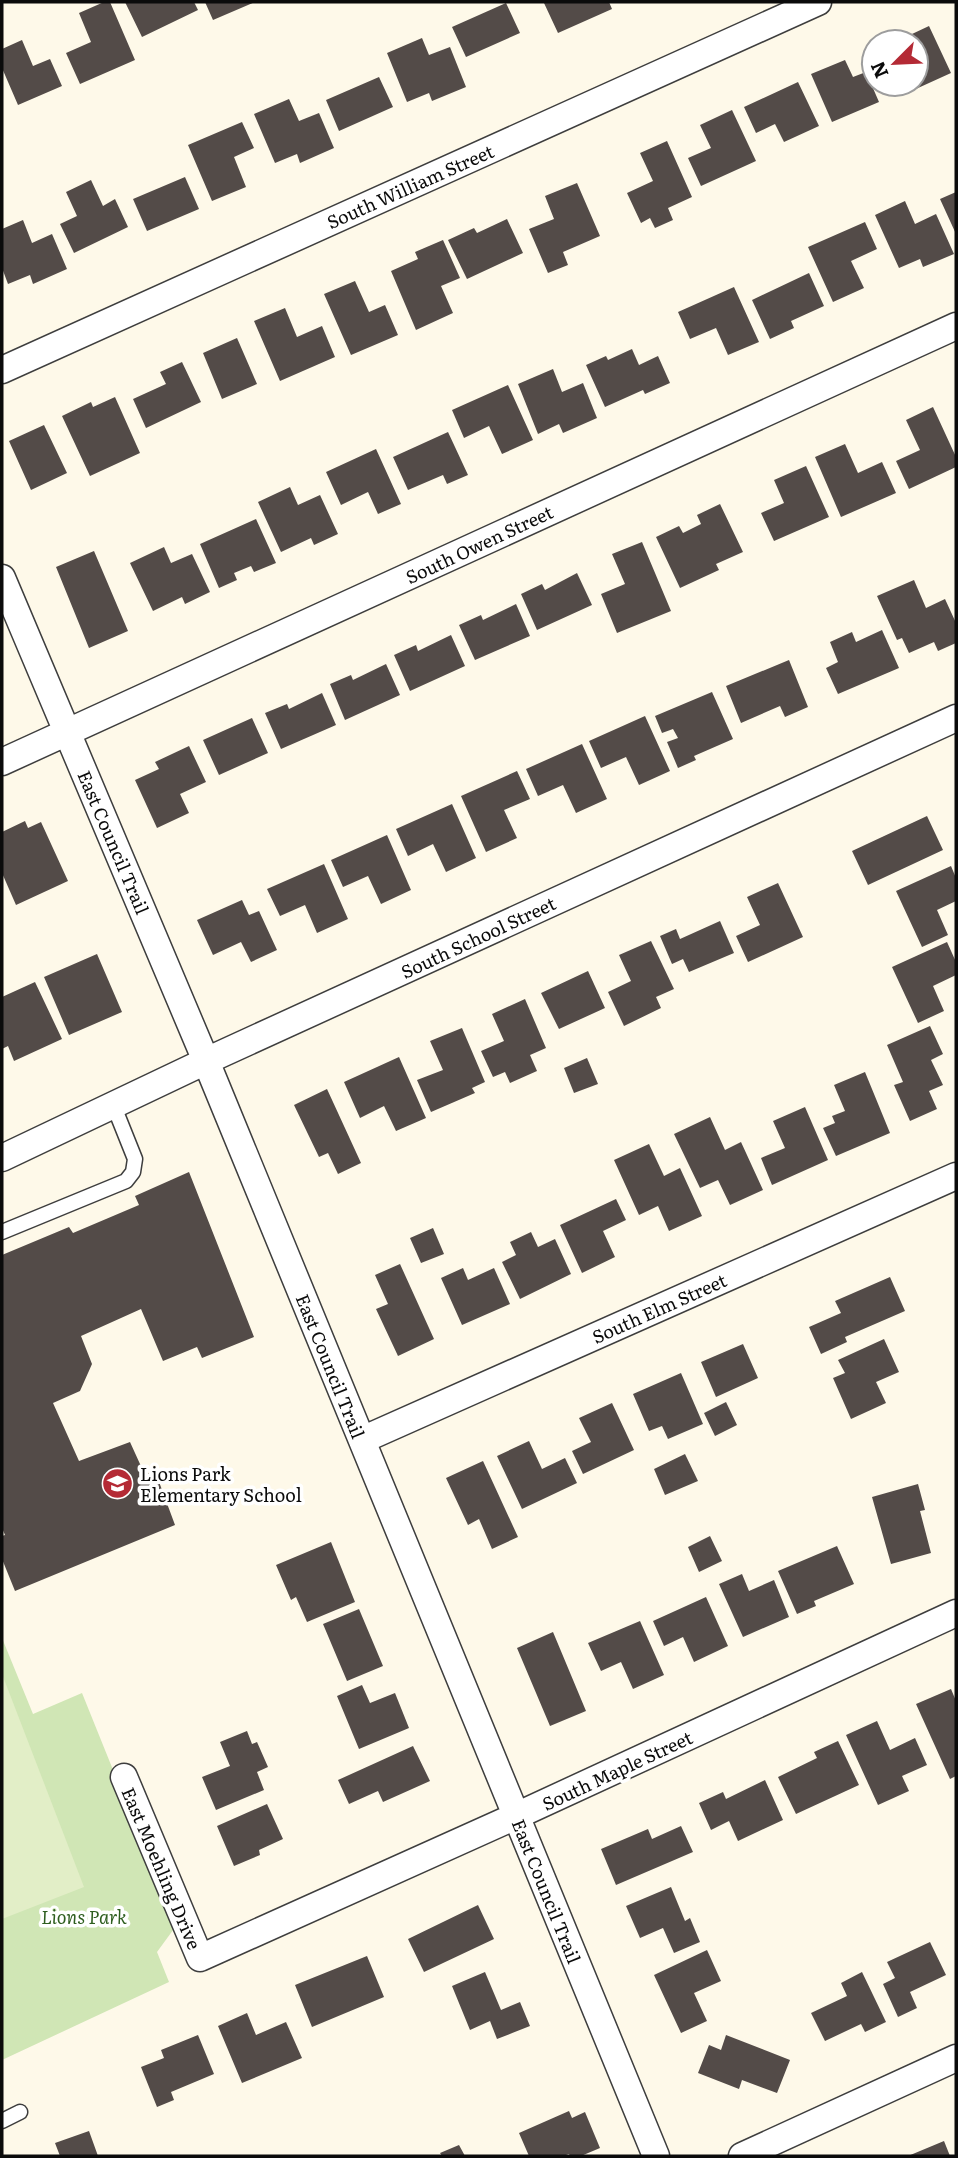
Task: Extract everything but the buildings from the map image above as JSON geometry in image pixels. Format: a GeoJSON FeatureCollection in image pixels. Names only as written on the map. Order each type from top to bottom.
{"type":"FeatureCollection","features":[{"type":"Feature","properties":{"kind":"street","name":"South William Street"},"geometry":{"type":"LineString","coordinates":[[2,370],[818,2]]}},
{"type":"Feature","properties":{"kind":"street","name":"South Owen Street"},"geometry":{"type":"LineString","coordinates":[[2,762],[956,326]]}},
{"type":"Feature","properties":{"kind":"street","name":"East Council Trail"},"geometry":{"type":"LineString","coordinates":[[2,578],[206,1061],[656,2156]]}},
{"type":"Feature","properties":{"kind":"street","name":"South School Street"},"geometry":{"type":"LineString","coordinates":[[2,1158],[206,1061],[956,718]]}},
{"type":"Feature","properties":{"kind":"street","name":"South Elm Street"},"geometry":{"type":"LineString","coordinates":[[362,1440],[956,1176]]}},
{"type":"Feature","properties":{"kind":"street","name":"South Maple Street"},"geometry":{"type":"LineString","coordinates":[[200,1958],[956,1613]]}},
{"type":"Feature","properties":{"kind":"street","name":"East Moehling Drive"},"geometry":{"type":"LineString","coordinates":[[124,1777],[200,1958]]}},
{"type":"Feature","properties":{"kind":"street"},"geometry":{"type":"LineString","coordinates":[[742,2156],[956,2058]]}},
{"type":"Feature","properties":{"kind":"lane"},"geometry":{"type":"LineString","coordinates":[[2,1232],[126,1181],[133,1171],[135,1159],[113,1104]]}},
{"type":"Feature","properties":{"kind":"lane"},"geometry":{"type":"LineString","coordinates":[[2,2121],[20,2112]]}},
{"type":"Feature","properties":{"kind":"green space","name":"Lions Park"},"geometry":{"type":"Polygon","coordinates":[[[2,1638],[33,1714],[82,1693],[176,1926],[157,1952],[169,1982],[2,2060],[2,1638]]]}},
{"type":"Feature","properties":{"kind":"green space"},"geometry":{"type":"Polygon","coordinates":[[[2,1674],[84,1887],[2,1919],[2,1674]]]}},
{"type":"Feature","properties":{"kind":"place","name":"Lions Park Elementary School"},"geometry":{"type":"Point","coordinates":[117,1483]}}]}
